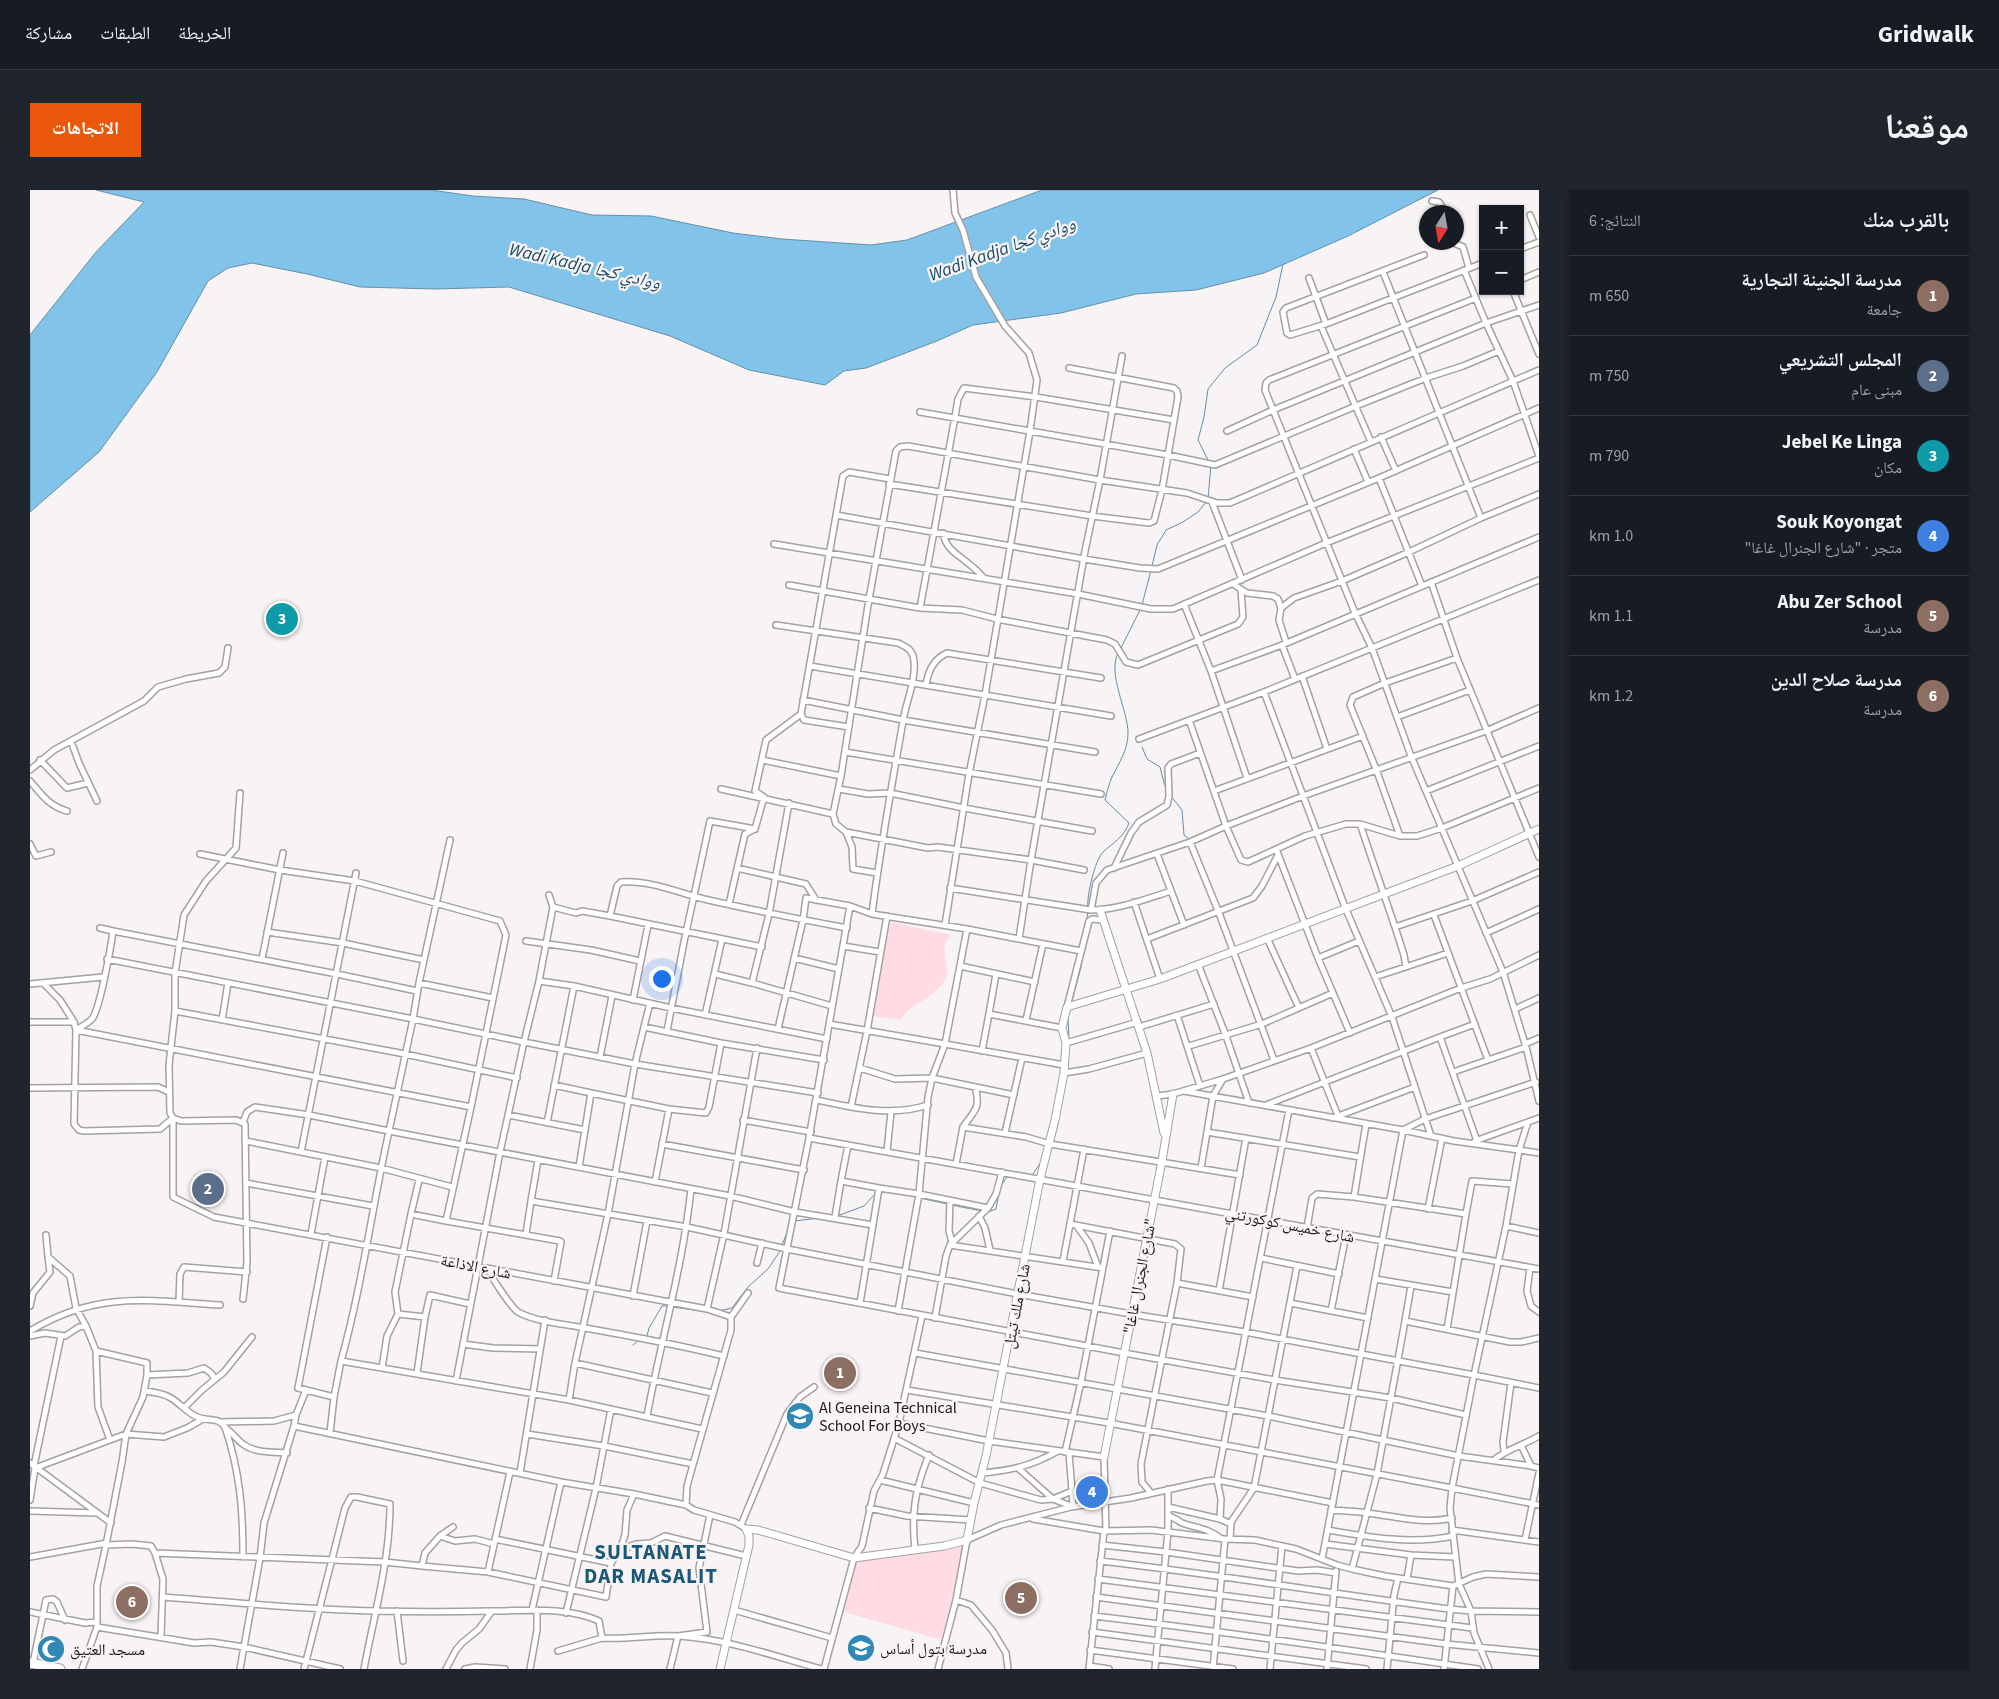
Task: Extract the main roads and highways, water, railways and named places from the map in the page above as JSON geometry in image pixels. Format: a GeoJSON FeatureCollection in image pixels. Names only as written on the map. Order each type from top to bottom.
{"type":"FeatureCollection","features":[{"type":"Feature","properties":{"kind":"highway"},"geometry":{"type":"LineString","coordinates":[[34,1665],[60,1669]]}},
{"type":"Feature","properties":{"kind":"main road"},"geometry":{"type":"LineString","coordinates":[[1127,990],[1458,866],[1539,829]]}},
{"type":"Feature","properties":{"kind":"main road"},"geometry":{"type":"LineString","coordinates":[[1100,910],[1147,1053],[1164,1138]]}},
{"type":"Feature","properties":{"kind":"main road","name":"شارع ملك تيتل"},"geometry":{"type":"LineString","coordinates":[[720,1669],[728,1643],[746,1556],[749,1536],[744,1527],[854,1558],[944,1546],[967,1540],[974,1503],[983,1473],[1040,1179],[1050,1144],[1064,1073],[1066,1043],[1062,1028],[1067,1007],[1127,990]]}},
{"type":"Feature","properties":{"kind":"main road","name":"\"شارع الجنرال غاغا\""},"geometry":{"type":"LineString","coordinates":[[1104,1457],[1109,1423],[1162,1162],[1164,1138],[1173,1094]]}},
{"type":"Feature","properties":{"kind":"water","name":"Wadi Kadja ووادي كجا"},"geometry":{"type":"Polygon","coordinates":[[[96,190],[431,190],[473,196],[524,199],[592,215],[651,216],[733,233],[782,239],[871,245],[907,240],[1042,190],[1438,190],[1348,236],[1264,273],[1196,290],[1136,294],[1061,313],[973,325],[866,368],[844,371],[825,385],[749,370],[670,336],[509,287],[435,289],[360,287],[252,263],[228,268],[208,281],[157,372],[99,452],[30,512],[30,335],[96,252],[144,202],[96,190]]]}},
{"type":"Feature","properties":{"kind":"waterway"},"geometry":{"type":"LineString","coordinates":[[1209,462],[1198,440],[1208,389],[1225,368],[1257,345],[1276,297],[1283,264]]}},
{"type":"Feature","properties":{"kind":"waterway"},"geometry":{"type":"LineString","coordinates":[[1208,499],[1211,465]]}},
{"type":"Feature","properties":{"kind":"waterway"},"geometry":{"type":"LineString","coordinates":[[1152,566],[1157,545],[1166,530],[1198,512],[1206,502]]}},
{"type":"Feature","properties":{"kind":"waterway"},"geometry":{"type":"LineString","coordinates":[[1142,605],[1151,570]]}},
{"type":"Feature","properties":{"kind":"waterway"},"geometry":{"type":"LineString","coordinates":[[1120,650],[1141,608]]}},
{"type":"Feature","properties":{"kind":"waterway"},"geometry":{"type":"LineString","coordinates":[[1088,908],[1088,896],[1100,856],[1121,836],[1129,823],[1105,800],[1128,739],[1127,724],[1116,681],[1115,662],[1118,653]]}},
{"type":"Feature","properties":{"kind":"waterway"},"geometry":{"type":"LineString","coordinates":[[1142,747],[1147,759],[1160,767],[1167,789]]}},
{"type":"Feature","properties":{"kind":"waterway"},"geometry":{"type":"LineString","coordinates":[[1170,795],[1182,810],[1184,835],[1189,839]]}},
{"type":"Feature","properties":{"kind":"waterway"},"geometry":{"type":"LineString","coordinates":[[1194,846],[1216,898]]}},
{"type":"Feature","properties":{"kind":"waterway"},"geometry":{"type":"LineString","coordinates":[[1085,928],[1088,912]]}},
{"type":"Feature","properties":{"kind":"waterway"},"geometry":{"type":"LineString","coordinates":[[1072,1001],[1082,957]]}},
{"type":"Feature","properties":{"kind":"waterway"},"geometry":{"type":"LineString","coordinates":[[1068,1017],[1069,1040]]}},
{"type":"Feature","properties":{"kind":"waterway"},"geometry":{"type":"LineString","coordinates":[[1054,1139],[1058,1124]]}},
{"type":"Feature","properties":{"kind":"waterway"},"geometry":{"type":"LineString","coordinates":[[1030,1176],[1041,1162]]}},
{"type":"Feature","properties":{"kind":"waterway"},"geometry":{"type":"LineString","coordinates":[[988,1212],[996,1209],[1000,1187],[1007,1177],[1013,1177]]}},
{"type":"Feature","properties":{"kind":"waterway"},"geometry":{"type":"LineString","coordinates":[[837,1216],[864,1206],[875,1194]]}},
{"type":"Feature","properties":{"kind":"waterway"},"geometry":{"type":"LineString","coordinates":[[908,1195],[916,1197]]}},
{"type":"Feature","properties":{"kind":"waterway"},"geometry":{"type":"LineString","coordinates":[[920,1198],[947,1204]]}},
{"type":"Feature","properties":{"kind":"waterway"},"geometry":{"type":"LineString","coordinates":[[951,1205],[982,1211]]}},
{"type":"Feature","properties":{"kind":"waterway"},"geometry":{"type":"LineString","coordinates":[[794,1221],[820,1218]]}},
{"type":"Feature","properties":{"kind":"waterway"},"geometry":{"type":"LineString","coordinates":[[782,1245],[790,1225]]}},
{"type":"Feature","properties":{"kind":"waterway"},"geometry":{"type":"LineString","coordinates":[[719,1311],[732,1308],[748,1287],[768,1269],[780,1251]]}},
{"type":"Feature","properties":{"kind":"waterway"},"geometry":{"type":"LineString","coordinates":[[644,1337],[647,1336],[649,1328],[662,1306],[668,1306]]}},
{"type":"Feature","properties":{"kind":"waterway"},"geometry":{"type":"LineString","coordinates":[[672,1307],[710,1312]]}},
{"type":"Feature","properties":{"kind":"waterway"},"geometry":{"type":"LineString","coordinates":[[633,1345],[638,1341]]}},
{"type":"Feature","properties":{"kind":"place","name":"Jebel Ke Linga"},"geometry":{"type":"Point","coordinates":[282,619]}},
{"type":"Feature","properties":{"kind":"place","name":"المجلس التشريعي"},"geometry":{"type":"Point","coordinates":[208,1189]}},
{"type":"Feature","properties":{"kind":"place","name":"مدرسة الجنينة التجارية"},"geometry":{"type":"Point","coordinates":[840,1373]}},
{"type":"Feature","properties":{"kind":"place","name":"Al Geneina Technical School For Boys"},"geometry":{"type":"Point","coordinates":[800,1416]}},
{"type":"Feature","properties":{"kind":"place","name":"Souk Koyongat"},"geometry":{"type":"Point","coordinates":[1092,1492]}},
{"type":"Feature","properties":{"kind":"place","name":"Abu Zer School"},"geometry":{"type":"Point","coordinates":[1021,1598]}},
{"type":"Feature","properties":{"kind":"place","name":"مدرسة صلاح الدين"},"geometry":{"type":"Point","coordinates":[132,1602]}},
{"type":"Feature","properties":{"kind":"place","name":"مدرسة بتول أساس"},"geometry":{"type":"Point","coordinates":[861,1648]}},
{"type":"Feature","properties":{"kind":"place","name":"مسجد العتيق"},"geometry":{"type":"Point","coordinates":[51,1649]}},
{"type":"Feature","properties":{"kind":"district","name":"SULTANATE DAR MASALIT"},"geometry":{"type":"Point","coordinates":[651,1564]}}]}
